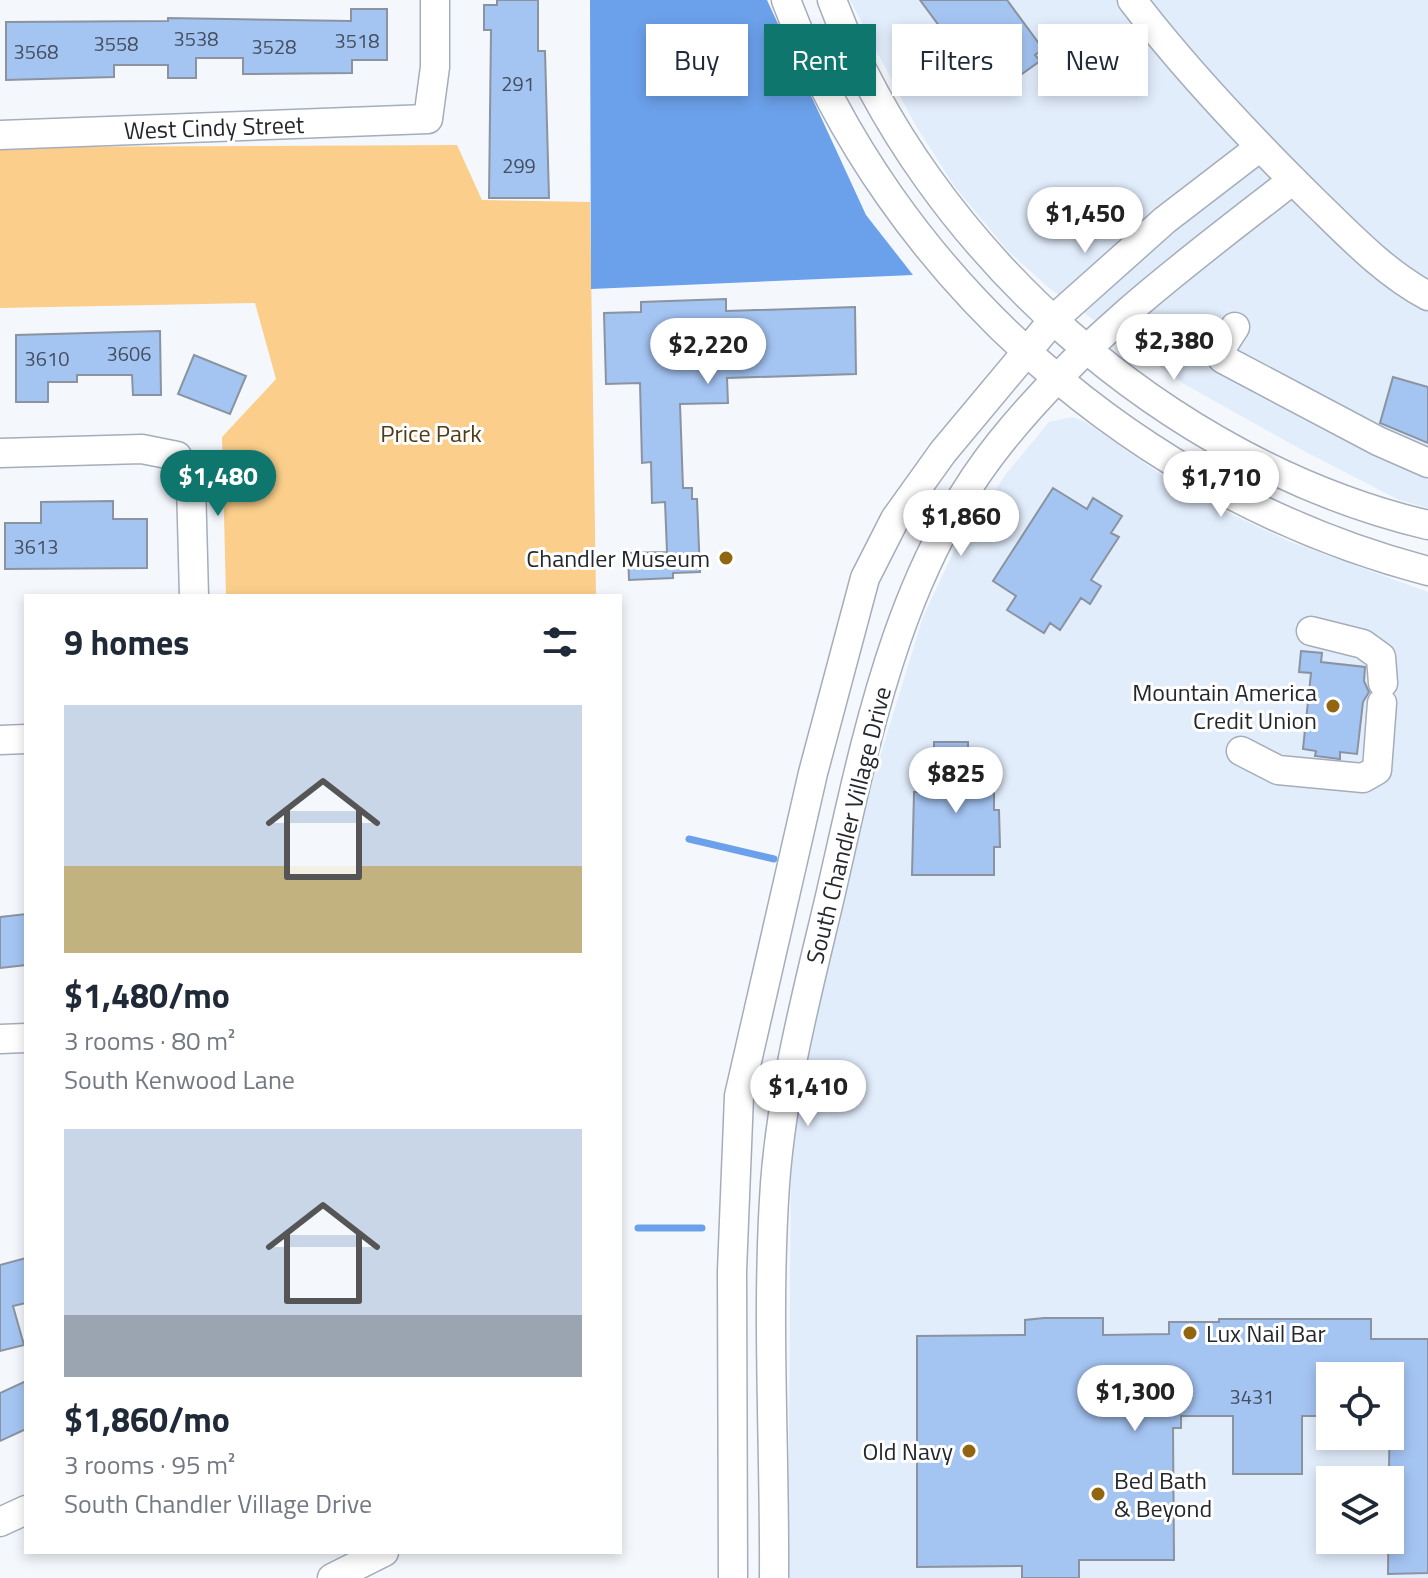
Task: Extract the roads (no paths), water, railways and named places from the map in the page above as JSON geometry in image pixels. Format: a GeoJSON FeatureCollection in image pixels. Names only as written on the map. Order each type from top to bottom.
{"type":"FeatureCollection","features":[{"type":"Feature","properties":{"kind":"street","name":"West Cindy Street"},"geometry":{"type":"LineString","coordinates":[[0,135],[428,119],[435,67],[435,0]]}},
{"type":"Feature","properties":{"kind":"street"},"geometry":{"type":"LineString","coordinates":[[786,0],[838,112],[888,193],[935,255],[1042,366],[1140,440],[1209,483],[1298,527],[1428,571]]}},
{"type":"Feature","properties":{"kind":"street"},"geometry":{"type":"LineString","coordinates":[[832,0],[888,117],[942,198],[1001,269],[1071,334],[1176,414],[1247,456],[1344,500],[1428,525]]}},
{"type":"Feature","properties":{"kind":"street"},"geometry":{"type":"LineString","coordinates":[[1132,0],[1260,147],[1358,245],[1405,283],[1428,296]]}},
{"type":"Feature","properties":{"kind":"street","name":"South Chandler Village Drive"},"geometry":{"type":"LineString","coordinates":[[733,1578],[731,1285],[739,1096],[813,773],[865,578],[895,519],[943,452],[1042,366],[1165,220],[1260,147]]}},
{"type":"Feature","properties":{"kind":"street","name":"South Chandler Village Drive"},"geometry":{"type":"LineString","coordinates":[[774,1578],[775,1183],[785,1100],[802,1011],[874,709],[915,590],[961,502],[998,445],[1042,366],[1071,334],[1123,313],[1293,180]]}},
{"type":"Feature","properties":{"kind":"street"},"geometry":{"type":"LineString","coordinates":[[1235,327],[1222,347],[1223,359],[1378,441],[1428,463]]}},
{"type":"Feature","properties":{"kind":"street"},"geometry":{"type":"LineString","coordinates":[[0,453],[142,449],[177,456],[191,483],[194,594]]}},
{"type":"Feature","properties":{"kind":"street"},"geometry":{"type":"LineString","coordinates":[[1241,751],[1278,770],[1363,778],[1377,770],[1383,693],[1381,657],[1363,644],[1311,631]]}},
{"type":"Feature","properties":{"kind":"street"},"geometry":{"type":"LineString","coordinates":[[0,740],[24,739]]}},
{"type":"Feature","properties":{"kind":"street"},"geometry":{"type":"LineString","coordinates":[[0,1039],[24,1038]]}},
{"type":"Feature","properties":{"kind":"street"},"geometry":{"type":"LineString","coordinates":[[0,1522],[24,1511]]}},
{"type":"Feature","properties":{"kind":"street"},"geometry":{"type":"LineString","coordinates":[[332,1578],[380,1554]]}},
{"type":"Feature","properties":{"kind":"water"},"geometry":{"type":"Polygon","coordinates":[[[590,0],[767,0],[778,24],[764,24],[764,96],[811,96],[866,215],[913,275],[591,289],[590,0]]]}},
{"type":"Feature","properties":{"kind":"waterway"},"geometry":{"type":"LineString","coordinates":[[689,839],[774,859]]}},
{"type":"Feature","properties":{"kind":"waterway"},"geometry":{"type":"LineString","coordinates":[[638,1228],[702,1228]]}},
{"type":"Feature","properties":{"kind":"place","name":"Chandler Museum"},"geometry":{"type":"Point","coordinates":[726,558]}},
{"type":"Feature","properties":{"kind":"place","name":"Mountain America Credit Union"},"geometry":{"type":"Point","coordinates":[1333,706]}},
{"type":"Feature","properties":{"kind":"place","name":"Lux Nail Bar"},"geometry":{"type":"Point","coordinates":[1190,1333]}},
{"type":"Feature","properties":{"kind":"place","name":"Old Navy"},"geometry":{"type":"Point","coordinates":[969,1451]}},
{"type":"Feature","properties":{"kind":"place","name":"Bed Bath & Beyond"},"geometry":{"type":"Point","coordinates":[1098,1494]}},
{"type":"Feature","properties":{"kind":"park label","name":"Price Park"},"geometry":{"type":"Point","coordinates":[431,433]}}]}
